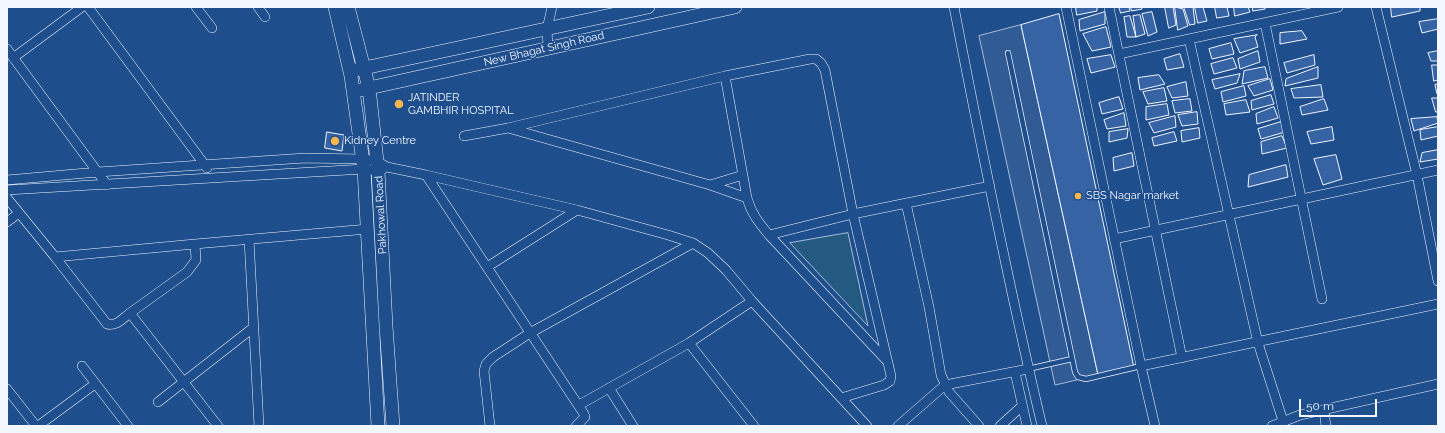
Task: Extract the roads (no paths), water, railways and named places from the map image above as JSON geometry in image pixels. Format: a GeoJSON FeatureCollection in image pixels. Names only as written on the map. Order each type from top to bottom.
{"type":"FeatureCollection","features":[{"type":"Feature","properties":{"kind":"street"},"geometry":{"type":"LineString","coordinates":[[13,58],[82,7]]}},
{"type":"Feature","properties":{"kind":"street"},"geometry":{"type":"LineString","coordinates":[[88,7],[213,177]]}},
{"type":"Feature","properties":{"kind":"street"},"geometry":{"type":"LineString","coordinates":[[196,7],[212,28]]}},
{"type":"Feature","properties":{"kind":"street"},"geometry":{"type":"LineString","coordinates":[[258,7],[265,17]]}},
{"type":"Feature","properties":{"kind":"street","name":"Pakhowal Road"},"geometry":{"type":"LineString","coordinates":[[335,7],[350,71],[363,164],[368,229],[378,426]]}},
{"type":"Feature","properties":{"kind":"street","name":"Pakhowal Road"},"geometry":{"type":"LineString","coordinates":[[348,7],[364,68],[381,166],[386,326],[394,426]]}},
{"type":"Feature","properties":{"kind":"street"},"geometry":{"type":"LineString","coordinates":[[548,48],[547,29],[552,7]]}},
{"type":"Feature","properties":{"kind":"street","name":"New Bhagat Singh Road"},"geometry":{"type":"LineString","coordinates":[[350,71],[648,7]]}},
{"type":"Feature","properties":{"kind":"street","name":"New Bhagat Singh Road"},"geometry":{"type":"LineString","coordinates":[[353,92],[735,7]]}},
{"type":"Feature","properties":{"kind":"street"},"geometry":{"type":"LineString","coordinates":[[954,7],[1028,369],[1042,426]]}},
{"type":"Feature","properties":{"kind":"street"},"geometry":{"type":"LineString","coordinates":[[1066,7],[1154,426]]}},
{"type":"Feature","properties":{"kind":"street"},"geometry":{"type":"LineString","coordinates":[[1109,7],[1182,358]]}},
{"type":"Feature","properties":{"kind":"street"},"geometry":{"type":"LineString","coordinates":[[1119,54],[1338,7]]}},
{"type":"Feature","properties":{"kind":"street"},"geometry":{"type":"LineString","coordinates":[[1376,7],[1417,175],[1438,281]]}},
{"type":"Feature","properties":{"kind":"street"},"geometry":{"type":"LineString","coordinates":[[1265,23],[1322,299]]}},
{"type":"Feature","properties":{"kind":"street"},"geometry":{"type":"LineString","coordinates":[[1189,39],[1258,343],[1283,421]]}},
{"type":"Feature","properties":{"kind":"street"},"geometry":{"type":"LineString","coordinates":[[7,49],[107,185]]}},
{"type":"Feature","properties":{"kind":"street"},"geometry":{"type":"LineString","coordinates":[[464,136],[508,128],[725,76],[816,59],[821,63],[825,70],[853,214],[891,376],[890,381],[884,385],[841,398]]}},
{"type":"Feature","properties":{"kind":"street"},"geometry":{"type":"LineString","coordinates":[[725,76],[742,175],[750,210],[769,235],[887,361]]}},
{"type":"Feature","properties":{"kind":"street"},"geometry":{"type":"LineString","coordinates":[[508,128],[710,185],[747,198]]}},
{"type":"Feature","properties":{"kind":"street"},"geometry":{"type":"LineString","coordinates":[[7,180],[98,172],[305,158],[381,166],[426,175],[576,210],[668,234],[693,243],[708,253],[726,270],[752,301],[867,426]]}},
{"type":"Feature","properties":{"kind":"street"},"geometry":{"type":"LineString","coordinates":[[7,190],[107,185],[363,164]]}},
{"type":"Feature","properties":{"kind":"street"},"geometry":{"type":"LineString","coordinates":[[1114,239],[1438,170]]}},
{"type":"Feature","properties":{"kind":"street"},"geometry":{"type":"LineString","coordinates":[[426,175],[579,405],[585,417],[576,426]]}},
{"type":"Feature","properties":{"kind":"street"},"geometry":{"type":"LineString","coordinates":[[710,185],[742,175]]}},
{"type":"Feature","properties":{"kind":"street"},"geometry":{"type":"LineString","coordinates":[[769,235],[853,214],[990,186]]}},
{"type":"Feature","properties":{"kind":"street"},"geometry":{"type":"LineString","coordinates":[[7,198],[107,324],[110,325],[116,324],[187,272],[196,260],[195,244]]}},
{"type":"Feature","properties":{"kind":"street"},"geometry":{"type":"LineString","coordinates":[[906,203],[941,375],[945,385],[957,402],[979,426]]}},
{"type":"Feature","properties":{"kind":"street"},"geometry":{"type":"LineString","coordinates":[[487,267],[576,210]]}},
{"type":"Feature","properties":{"kind":"street"},"geometry":{"type":"LineString","coordinates":[[7,222],[19,213]]}},
{"type":"Feature","properties":{"kind":"street"},"geometry":{"type":"LineString","coordinates":[[55,257],[368,229]]}},
{"type":"Feature","properties":{"kind":"street"},"geometry":{"type":"LineString","coordinates":[[249,239],[259,426]]}},
{"type":"Feature","properties":{"kind":"street"},"geometry":{"type":"LineString","coordinates":[[490,426],[484,371],[486,364],[493,357],[530,333],[693,243]]}},
{"type":"Feature","properties":{"kind":"street"},"geometry":{"type":"LineString","coordinates":[[579,405],[689,343],[752,301]]}},
{"type":"Feature","properties":{"kind":"street"},"geometry":{"type":"LineString","coordinates":[[1141,366],[1258,343],[1438,304]]}},
{"type":"Feature","properties":{"kind":"street"},"geometry":{"type":"LineString","coordinates":[[130,313],[218,426]]}},
{"type":"Feature","properties":{"kind":"street"},"geometry":{"type":"LineString","coordinates":[[158,402],[254,327]]}},
{"type":"Feature","properties":{"kind":"street"},"geometry":{"type":"LineString","coordinates":[[689,343],[754,426]]}},
{"type":"Feature","properties":{"kind":"street"},"geometry":{"type":"LineString","coordinates":[[82,366],[128,426]]}},
{"type":"Feature","properties":{"kind":"street"},"geometry":{"type":"LineString","coordinates":[[898,426],[945,385],[1028,369]]}},
{"type":"Feature","properties":{"kind":"street"},"geometry":{"type":"LineString","coordinates":[[1015,372],[1027,426]]}},
{"type":"Feature","properties":{"kind":"street"},"geometry":{"type":"LineString","coordinates":[[7,389],[37,426],[95,384]]}},
{"type":"Feature","properties":{"kind":"street"},"geometry":{"type":"LineString","coordinates":[[1272,426],[1300,415],[1438,384]]}},
{"type":"Feature","properties":{"kind":"street"},"geometry":{"type":"LineString","coordinates":[[609,388],[633,426]]}},
{"type":"Feature","properties":{"kind":"street"},"geometry":{"type":"LineString","coordinates":[[1000,426],[1022,406]]}},
{"type":"Feature","properties":{"kind":"street"},"geometry":{"type":"LineString","coordinates":[[1324,410],[1326,426]]}},
{"type":"Feature","properties":{"kind":"lane"},"geometry":{"type":"LineString","coordinates":[[1008,53],[1075,372],[1078,377],[1086,379],[1141,366]]}},
{"type":"Feature","properties":{"kind":"lane"},"geometry":{"type":"LineString","coordinates":[[1028,369],[1072,359]]}},
{"type":"Feature","properties":{"kind":"place","name":"JATINDER GAMBHIR HOSPITAL"},"geometry":{"type":"Point","coordinates":[399,104]}},
{"type":"Feature","properties":{"kind":"place","name":"Kidney Centre"},"geometry":{"type":"Point","coordinates":[335,141]}},
{"type":"Feature","properties":{"kind":"place","name":"SBS Nagar market"},"geometry":{"type":"Point","coordinates":[1078,196]}}]}
